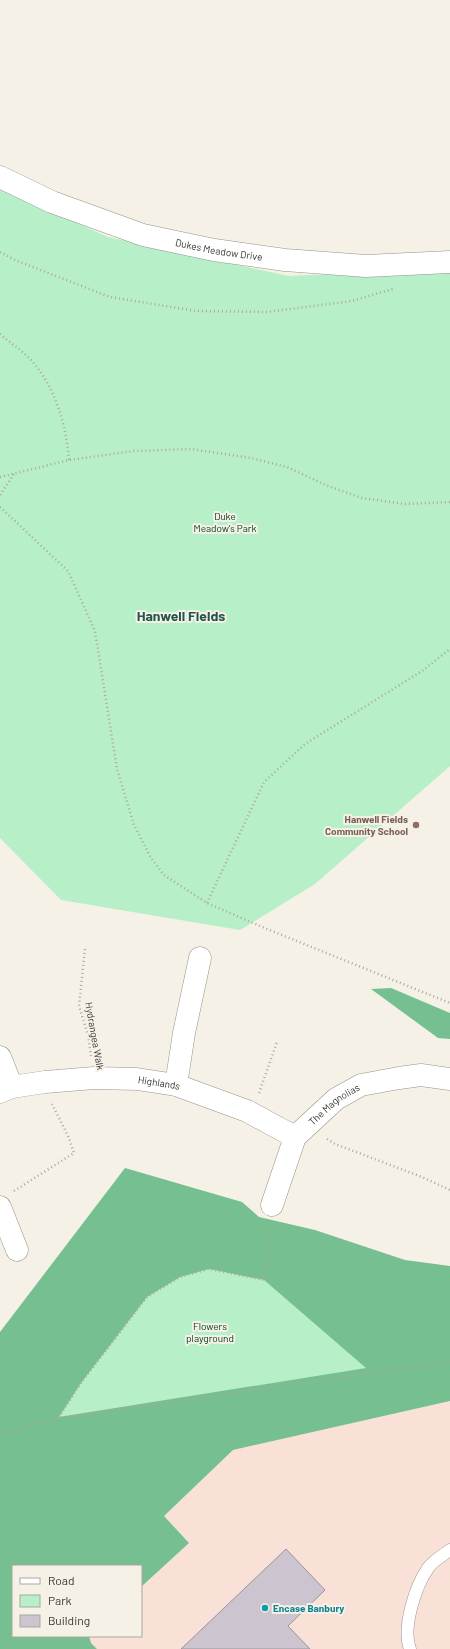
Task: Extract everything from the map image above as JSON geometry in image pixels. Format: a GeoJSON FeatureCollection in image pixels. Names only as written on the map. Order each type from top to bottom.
{"type":"FeatureCollection","features":[{"type":"Feature","properties":{"kind":"street","name":"Dukes Meadow Drive"},"geometry":{"type":"LineString","coordinates":[[0,178],[52,202],[143,235],[214,250],[285,260],[366,266],[450,262]]}},
{"type":"Feature","properties":{"kind":"street"},"geometry":{"type":"LineString","coordinates":[[176,1085],[184,1033],[200,958]]}},
{"type":"Feature","properties":{"kind":"street","name":"Highlands"},"geometry":{"type":"LineString","coordinates":[[0,1057],[6,1089],[41,1082],[94,1078],[138,1079],[176,1085],[301,1132]]}},
{"type":"Feature","properties":{"kind":"street","name":"The Magnolias"},"geometry":{"type":"LineString","coordinates":[[272,1205],[301,1132],[336,1099],[361,1085],[421,1075],[450,1079]]}},
{"type":"Feature","properties":{"kind":"street"},"geometry":{"type":"LineString","coordinates":[[6,1200],[17,1250]]}},
{"type":"Feature","properties":{"kind":"lane"},"geometry":{"type":"LineString","coordinates":[[410,1649],[407,1641],[412,1601],[429,1568],[450,1550]]}},
{"type":"Feature","properties":{"kind":"path"},"geometry":{"type":"LineString","coordinates":[[0,252],[15,260],[110,297],[196,311],[267,312],[352,301],[397,288]]}},
{"type":"Feature","properties":{"kind":"path"},"geometry":{"type":"LineString","coordinates":[[0,334],[28,358],[45,379],[56,404],[67,438],[69,460]]}},
{"type":"Feature","properties":{"kind":"path"},"geometry":{"type":"LineString","coordinates":[[0,477],[69,460],[134,451],[191,448],[251,458],[287,467],[328,486],[362,498],[405,504],[450,502]]}},
{"type":"Feature","properties":{"kind":"path"},"geometry":{"type":"LineString","coordinates":[[0,495],[14,474]]}},
{"type":"Feature","properties":{"kind":"path"},"geometry":{"type":"LineString","coordinates":[[0,507],[68,571],[95,631],[117,769],[134,824],[151,858],[164,875],[207,903],[267,929],[450,1003]]}},
{"type":"Feature","properties":{"kind":"path"},"geometry":{"type":"LineString","coordinates":[[207,903],[264,782],[305,744],[422,671],[450,648]]}},
{"type":"Feature","properties":{"kind":"path","name":"Hydrangea Walk"},"geometry":{"type":"LineString","coordinates":[[85,949],[79,1006],[88,1036],[94,1078]]}},
{"type":"Feature","properties":{"kind":"path"},"geometry":{"type":"LineString","coordinates":[[252,1114],[277,1042]]}},
{"type":"Feature","properties":{"kind":"path"},"geometry":{"type":"LineString","coordinates":[[6,1200],[23,1186],[74,1153],[69,1138],[41,1082]]}},
{"type":"Feature","properties":{"kind":"path"},"geometry":{"type":"LineString","coordinates":[[301,1132],[422,1177],[450,1190]]}},
{"type":"Feature","properties":{"kind":"path"},"geometry":{"type":"LineString","coordinates":[[58,1418],[81,1383],[147,1297],[180,1277],[210,1269],[264,1280],[272,1205]]}},
{"type":"Feature","properties":{"kind":"path"},"geometry":{"type":"LineString","coordinates":[[0,1435],[58,1418],[450,1362]]}},
{"type":"Feature","properties":{"kind":"shaded area"},"geometry":{"type":"Polygon","coordinates":[[[450,1401],[450,1649],[97,1649],[91,1643],[89,1637],[142,1637],[142,1586],[189,1543],[164,1516],[233,1450],[450,1401]]]}},
{"type":"Feature","properties":{"kind":"green space","name":"Duke Meadow's Park"},"geometry":{"type":"Polygon","coordinates":[[[0,188],[108,237],[289,276],[450,269],[450,766],[315,884],[240,930],[61,900],[0,838],[0,188]]]}},
{"type":"Feature","properties":{"kind":"green space"},"geometry":{"type":"Polygon","coordinates":[[[391,988],[450,1013],[450,1039],[438,1038],[371,989],[391,988]]]}},
{"type":"Feature","properties":{"kind":"green space"},"geometry":{"type":"Polygon","coordinates":[[[125,1168],[242,1202],[259,1217],[315,1230],[405,1260],[450,1266],[450,1401],[233,1450],[164,1516],[189,1543],[142,1586],[142,1565],[12,1565],[12,1637],[89,1637],[91,1643],[97,1649],[0,1649],[0,1332],[125,1168]],[[209,1269],[180,1277],[147,1297],[81,1383],[59,1417],[366,1368],[264,1280],[209,1269]]]}},
{"type":"Feature","properties":{"kind":"green space","name":"Flowers playground"},"geometry":{"type":"Polygon","coordinates":[[[209,1269],[264,1280],[367,1368],[58,1418],[81,1383],[147,1297],[180,1277],[209,1269]]]}},
{"type":"Feature","properties":{"kind":"building","name":"Encase Banbury"},"geometry":{"type":"Polygon","coordinates":[[[286,1549],[325,1590],[288,1626],[310,1649],[181,1649],[286,1549]]]}},
{"type":"Feature","properties":{"kind":"place","name":"Hanwell Fields Community School"},"geometry":{"type":"Point","coordinates":[416,825]}},
{"type":"Feature","properties":{"kind":"place","name":"Encase Banbury"},"geometry":{"type":"Point","coordinates":[265,1608]}},
{"type":"Feature","properties":{"kind":"district","name":"Hanwell Fields"},"geometry":{"type":"Point","coordinates":[181,615]}}]}
